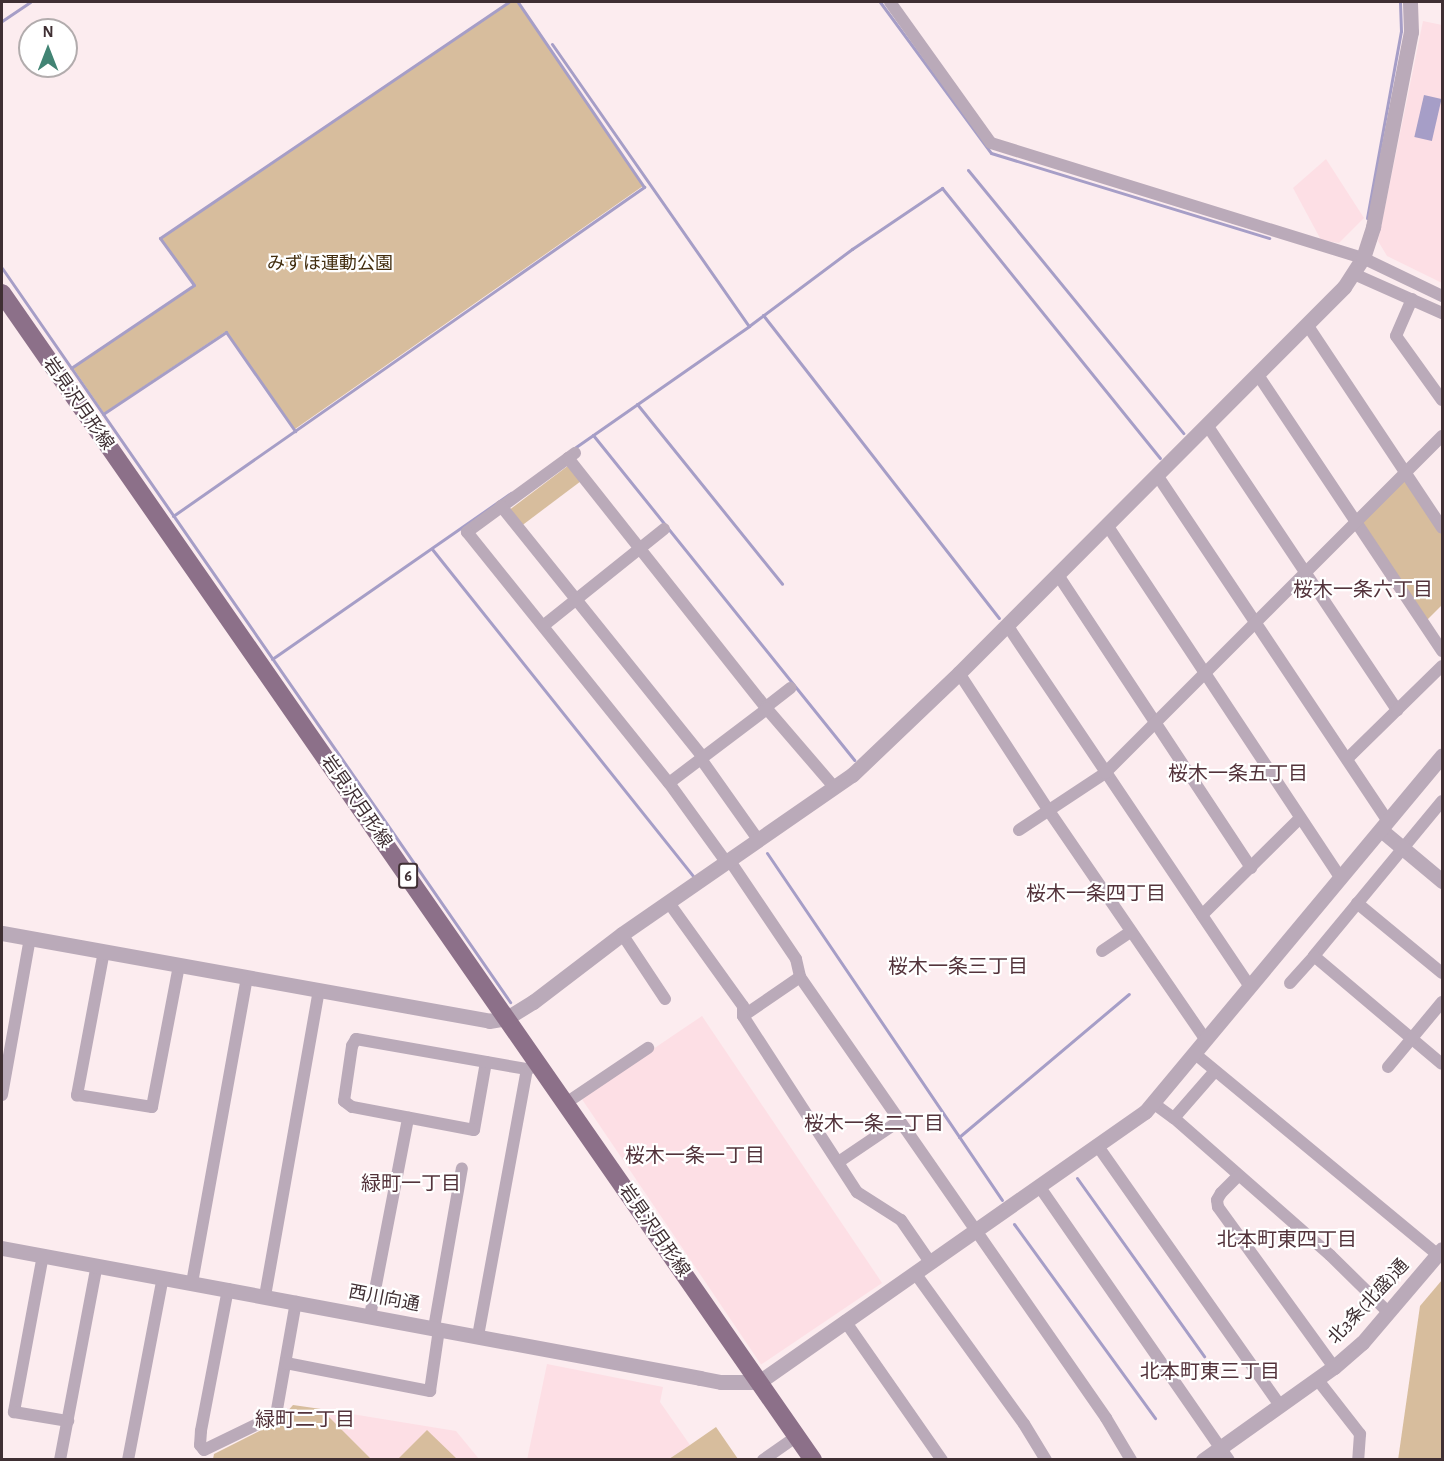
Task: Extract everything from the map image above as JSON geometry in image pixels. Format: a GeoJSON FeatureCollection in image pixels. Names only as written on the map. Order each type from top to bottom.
{"type":"FeatureCollection","features":[{"type":"Feature","properties":{"kind":"main road","name":"岩見沢月形線"},"geometry":{"type":"LineString","coordinates":[[2,293],[507,1018],[533,1067],[566,1103],[813,1460]]}},
{"type":"Feature","properties":{"kind":"street"},"geometry":{"type":"LineString","coordinates":[[890,2],[991,143],[1363,258],[1443,296]]}},
{"type":"Feature","properties":{"kind":"street"},"geometry":{"type":"LineString","coordinates":[[2,933],[489,1021],[507,1018],[622,934],[835,788],[882,748],[1308,326],[1354,274],[1363,258],[1373,227],[1411,32],[1410,2]]}},
{"type":"Feature","properties":{"kind":"street"},"geometry":{"type":"LineString","coordinates":[[1354,274],[1443,313]]}},
{"type":"Feature","properties":{"kind":"street"},"geometry":{"type":"LineString","coordinates":[[1412,298],[1396,336],[1443,400]]}},
{"type":"Feature","properties":{"kind":"street"},"geometry":{"type":"LineString","coordinates":[[1308,326],[1443,528]]}},
{"type":"Feature","properties":{"kind":"street"},"geometry":{"type":"LineString","coordinates":[[1258,375],[1443,651]]}},
{"type":"Feature","properties":{"kind":"street"},"geometry":{"type":"LineString","coordinates":[[1207,425],[1397,710]]}},
{"type":"Feature","properties":{"kind":"street"},"geometry":{"type":"LineString","coordinates":[[1019,830],[1105,772],[1443,436]]}},
{"type":"Feature","properties":{"kind":"street"},"geometry":{"type":"LineString","coordinates":[[835,788],[767,708],[640,548],[571,456],[467,532],[669,783],[728,862],[796,959],[800,977],[1106,1418],[1131,1460]]}},
{"type":"Feature","properties":{"kind":"street"},"geometry":{"type":"LineString","coordinates":[[1157,475],[1347,759],[1384,825],[1403,847],[1443,881]]}},
{"type":"Feature","properties":{"kind":"street"},"geometry":{"type":"LineString","coordinates":[[501,506],[702,758],[759,841]]}},
{"type":"Feature","properties":{"kind":"street"},"geometry":{"type":"LineString","coordinates":[[1107,525],[1341,878]]}},
{"type":"Feature","properties":{"kind":"street"},"geometry":{"type":"LineString","coordinates":[[543,626],[664,529]]}},
{"type":"Feature","properties":{"kind":"street"},"geometry":{"type":"LineString","coordinates":[[1058,575],[1251,867]]}},
{"type":"Feature","properties":{"kind":"street"},"geometry":{"type":"LineString","coordinates":[[1007,625],[1250,986]]}},
{"type":"Feature","properties":{"kind":"street"},"geometry":{"type":"LineString","coordinates":[[1347,759],[1443,666]]}},
{"type":"Feature","properties":{"kind":"street"},"geometry":{"type":"LineString","coordinates":[[959,673],[1130,932],[1205,1039]]}},
{"type":"Feature","properties":{"kind":"street"},"geometry":{"type":"LineString","coordinates":[[669,783],[767,708],[790,687]]}},
{"type":"Feature","properties":{"kind":"street"},"geometry":{"type":"LineString","coordinates":[[759,1382],[1145,1112],[1443,755]]}},
{"type":"Feature","properties":{"kind":"street"},"geometry":{"type":"LineString","coordinates":[[1290,983],[1443,801]]}},
{"type":"Feature","properties":{"kind":"street"},"geometry":{"type":"LineString","coordinates":[[1202,915],[1300,818]]}},
{"type":"Feature","properties":{"kind":"street"},"geometry":{"type":"LineString","coordinates":[[669,903],[743,1005],[743,1016],[840,1161],[857,1192],[901,1220],[930,1262]]}},
{"type":"Feature","properties":{"kind":"street"},"geometry":{"type":"LineString","coordinates":[[1357,903],[1443,973]]}},
{"type":"Feature","properties":{"kind":"street"},"geometry":{"type":"LineString","coordinates":[[1102,951],[1130,932]]}},
{"type":"Feature","properties":{"kind":"street"},"geometry":{"type":"LineString","coordinates":[[622,934],[666,999]]}},
{"type":"Feature","properties":{"kind":"street"},"geometry":{"type":"LineString","coordinates":[[2,1092],[30,938]]}},
{"type":"Feature","properties":{"kind":"street"},"geometry":{"type":"LineString","coordinates":[[104,951],[77,1095],[152,1107],[179,965]]}},
{"type":"Feature","properties":{"kind":"street"},"geometry":{"type":"LineString","coordinates":[[1314,956],[1443,1064]]}},
{"type":"Feature","properties":{"kind":"street"},"geometry":{"type":"LineString","coordinates":[[192,1283],[247,977]]}},
{"type":"Feature","properties":{"kind":"street"},"geometry":{"type":"LineString","coordinates":[[743,1016],[800,977]]}},
{"type":"Feature","properties":{"kind":"street"},"geometry":{"type":"LineString","coordinates":[[265,1296],[319,991]]}},
{"type":"Feature","properties":{"kind":"street"},"geometry":{"type":"LineString","coordinates":[[1388,1067],[1443,1002]]}},
{"type":"Feature","properties":{"kind":"street"},"geometry":{"type":"LineString","coordinates":[[478,1336],[533,1067],[486,1062],[357,1039],[352,1046],[344,1101],[352,1107],[474,1130],[486,1062]]}},
{"type":"Feature","properties":{"kind":"street"},"geometry":{"type":"LineString","coordinates":[[566,1103],[648,1048]]}},
{"type":"Feature","properties":{"kind":"street"},"geometry":{"type":"LineString","coordinates":[[1194,1053],[1440,1252]]}},
{"type":"Feature","properties":{"kind":"street"},"geometry":{"type":"LineString","coordinates":[[1174,1118],[1215,1071]]}},
{"type":"Feature","properties":{"kind":"street"},"geometry":{"type":"LineString","coordinates":[[1153,1103],[1174,1118],[1330,1255],[1389,1313]]}},
{"type":"Feature","properties":{"kind":"street"},"geometry":{"type":"LineString","coordinates":[[370,1316],[408,1118]]}},
{"type":"Feature","properties":{"kind":"street"},"geometry":{"type":"LineString","coordinates":[[840,1161],[899,1121]]}},
{"type":"Feature","properties":{"kind":"street"},"geometry":{"type":"LineString","coordinates":[[1097,1145],[1280,1405]]}},
{"type":"Feature","properties":{"kind":"street"},"geometry":{"type":"LineString","coordinates":[[286,1363],[430,1391],[436,1328],[462,1168]]}},
{"type":"Feature","properties":{"kind":"street"},"geometry":{"type":"LineString","coordinates":[[1238,1176],[1217,1200],[1218,1207],[1334,1367]]}},
{"type":"Feature","properties":{"kind":"street"},"geometry":{"type":"LineString","coordinates":[[1039,1186],[1224,1454]]}},
{"type":"Feature","properties":{"kind":"street","name":"西川向通"},"geometry":{"type":"LineString","coordinates":[[2,1248],[721,1382],[759,1382]]}},
{"type":"Feature","properties":{"kind":"street","name":"北3条(北盛)通"},"geometry":{"type":"LineString","coordinates":[[1203,1460],[1224,1454],[1280,1405],[1334,1367],[1362,1343],[1440,1252]]}},
{"type":"Feature","properties":{"kind":"street"},"geometry":{"type":"LineString","coordinates":[[43,1255],[14,1412],[68,1421]]}},
{"type":"Feature","properties":{"kind":"street"},"geometry":{"type":"LineString","coordinates":[[60,1460],[97,1265]]}},
{"type":"Feature","properties":{"kind":"street"},"geometry":{"type":"LineString","coordinates":[[915,1273],[1024,1424],[1046,1460]]}},
{"type":"Feature","properties":{"kind":"street"},"geometry":{"type":"LineString","coordinates":[[128,1460],[163,1277]]}},
{"type":"Feature","properties":{"kind":"street"},"geometry":{"type":"LineString","coordinates":[[228,1289],[201,1431],[200,1445],[204,1450],[276,1415],[296,1302]]}},
{"type":"Feature","properties":{"kind":"street"},"geometry":{"type":"LineString","coordinates":[[845,1321],[942,1460]]}},
{"type":"Feature","properties":{"kind":"street"},"geometry":{"type":"LineString","coordinates":[[1317,1379],[1360,1434],[1358,1460]]}},
{"type":"Feature","properties":{"kind":"street"},"geometry":{"type":"LineString","coordinates":[[763,1460],[797,1436]]}},
{"type":"Feature","properties":{"kind":"shaded area"},"geometry":{"type":"Polygon","coordinates":[[[1423,21],[1442,25],[1442,283],[1387,256],[1378,241],[1423,21]]]}},
{"type":"Feature","properties":{"kind":"shaded area"},"geometry":{"type":"Polygon","coordinates":[[[1424,95],[1442,99],[1432,141],[1414,137],[1424,95]]]}},
{"type":"Feature","properties":{"kind":"shaded area"},"geometry":{"type":"Polygon","coordinates":[[[1326,159],[1364,218],[1339,243],[1321,240],[1293,188],[1326,159]]]}},
{"type":"Feature","properties":{"kind":"shaded area"},"geometry":{"type":"Polygon","coordinates":[[[702,1016],[882,1283],[761,1365],[581,1098],[702,1016]]]}},
{"type":"Feature","properties":{"kind":"shaded area"},"geometry":{"type":"Polygon","coordinates":[[[547,1364],[663,1387],[660,1402],[690,1445],[669,1459],[527,1460],[547,1364]]]}},
{"type":"Feature","properties":{"kind":"shaded area"},"geometry":{"type":"Polygon","coordinates":[[[321,1409],[456,1431],[479,1459],[371,1459],[321,1409]]]}},
{"type":"Feature","properties":{"kind":"green space","name":"みずほ運動公園"},"geometry":{"type":"Polygon","coordinates":[[[511,2],[517,2],[643,186],[295,429],[225,332],[104,413],[73,368],[194,286],[161,239],[511,2]]]}},
{"type":"Feature","properties":{"kind":"green space"},"geometry":{"type":"Polygon","coordinates":[[[569,465],[581,481],[522,526],[510,510],[569,465]]]}},
{"type":"Feature","properties":{"kind":"green space"},"geometry":{"type":"Polygon","coordinates":[[[1405,472],[1442,528],[1442,605],[1424,623],[1356,522],[1405,472]]]}},
{"type":"Feature","properties":{"kind":"green space"},"geometry":{"type":"Polygon","coordinates":[[[1442,1280],[1441,1459],[1398,1460],[1420,1306],[1442,1280]]]}},
{"type":"Feature","properties":{"kind":"green space"},"geometry":{"type":"Polygon","coordinates":[[[293,1405],[321,1409],[371,1459],[213,1459],[214,1454],[279,1421],[293,1405]]]}},
{"type":"Feature","properties":{"kind":"green space"},"geometry":{"type":"Polygon","coordinates":[[[716,1427],[738,1459],[669,1459],[690,1445],[716,1427]]]}},
{"type":"Feature","properties":{"kind":"green space"},"geometry":{"type":"Polygon","coordinates":[[[427,1430],[457,1459],[398,1459],[427,1430]]]}},
{"type":"Feature","properties":{"kind":"waterway"},"geometry":{"type":"LineString","coordinates":[[2,21],[30,2]]}},
{"type":"Feature","properties":{"kind":"waterway"},"geometry":{"type":"LineString","coordinates":[[71,368],[194,285],[160,238],[509,2]]}},
{"type":"Feature","properties":{"kind":"waterway"},"geometry":{"type":"LineString","coordinates":[[173,516],[644,187],[518,2]]}},
{"type":"Feature","properties":{"kind":"waterway"},"geometry":{"type":"LineString","coordinates":[[880,2],[991,153],[1269,238]]}},
{"type":"Feature","properties":{"kind":"waterway"},"geometry":{"type":"LineString","coordinates":[[1367,218],[1401,31],[1400,2]]}},
{"type":"Feature","properties":{"kind":"waterway"},"geometry":{"type":"LineString","coordinates":[[552,44],[749,326]]}},
{"type":"Feature","properties":{"kind":"waterway"},"geometry":{"type":"LineString","coordinates":[[968,170],[1183,433]]}},
{"type":"Feature","properties":{"kind":"waterway"},"geometry":{"type":"LineString","coordinates":[[573,449],[749,326],[852,249],[942,188],[1160,458]]}},
{"type":"Feature","properties":{"kind":"waterway"},"geometry":{"type":"LineString","coordinates":[[2,268],[510,1002]]}},
{"type":"Feature","properties":{"kind":"waterway"},"geometry":{"type":"LineString","coordinates":[[763,315],[999,618]]}},
{"type":"Feature","properties":{"kind":"waterway"},"geometry":{"type":"LineString","coordinates":[[103,414],[226,332],[295,431]]}},
{"type":"Feature","properties":{"kind":"waterway"},"geometry":{"type":"LineString","coordinates":[[637,404],[782,584]]}},
{"type":"Feature","properties":{"kind":"waterway"},"geometry":{"type":"LineString","coordinates":[[593,435],[854,760]]}},
{"type":"Feature","properties":{"kind":"waterway"},"geometry":{"type":"LineString","coordinates":[[272,659],[511,493]]}},
{"type":"Feature","properties":{"kind":"waterway"},"geometry":{"type":"LineString","coordinates":[[432,549],[693,876]]}},
{"type":"Feature","properties":{"kind":"waterway"},"geometry":{"type":"LineString","coordinates":[[767,853],[1002,1200]]}},
{"type":"Feature","properties":{"kind":"waterway"},"geometry":{"type":"LineString","coordinates":[[959,1137],[1129,994]]}},
{"type":"Feature","properties":{"kind":"waterway"},"geometry":{"type":"LineString","coordinates":[[1077,1178],[1204,1356]]}},
{"type":"Feature","properties":{"kind":"waterway"},"geometry":{"type":"LineString","coordinates":[[1014,1224],[1155,1418]]}},
{"type":"Feature","properties":{"kind":"district","name":"桜木一条六丁目"},"geometry":{"type":"Point","coordinates":[1363,590]}},
{"type":"Feature","properties":{"kind":"district","name":"桜木一条五丁目"},"geometry":{"type":"Point","coordinates":[1238,774]}},
{"type":"Feature","properties":{"kind":"district","name":"桜木一条四丁目"},"geometry":{"type":"Point","coordinates":[1096,894]}},
{"type":"Feature","properties":{"kind":"district","name":"桜木一条三丁目"},"geometry":{"type":"Point","coordinates":[958,967]}},
{"type":"Feature","properties":{"kind":"district","name":"桜木一条二丁目"},"geometry":{"type":"Point","coordinates":[874,1124]}},
{"type":"Feature","properties":{"kind":"district","name":"桜木一条一丁目"},"geometry":{"type":"Point","coordinates":[695,1156]}},
{"type":"Feature","properties":{"kind":"district","name":"緑町一丁目"},"geometry":{"type":"Point","coordinates":[411,1184]}},
{"type":"Feature","properties":{"kind":"district","name":"北本町東四丁目"},"geometry":{"type":"Point","coordinates":[1287,1240]}},
{"type":"Feature","properties":{"kind":"district","name":"北本町東三丁目"},"geometry":{"type":"Point","coordinates":[1210,1372]}},
{"type":"Feature","properties":{"kind":"district","name":"緑町二丁目"},"geometry":{"type":"Point","coordinates":[305,1420]}}]}
